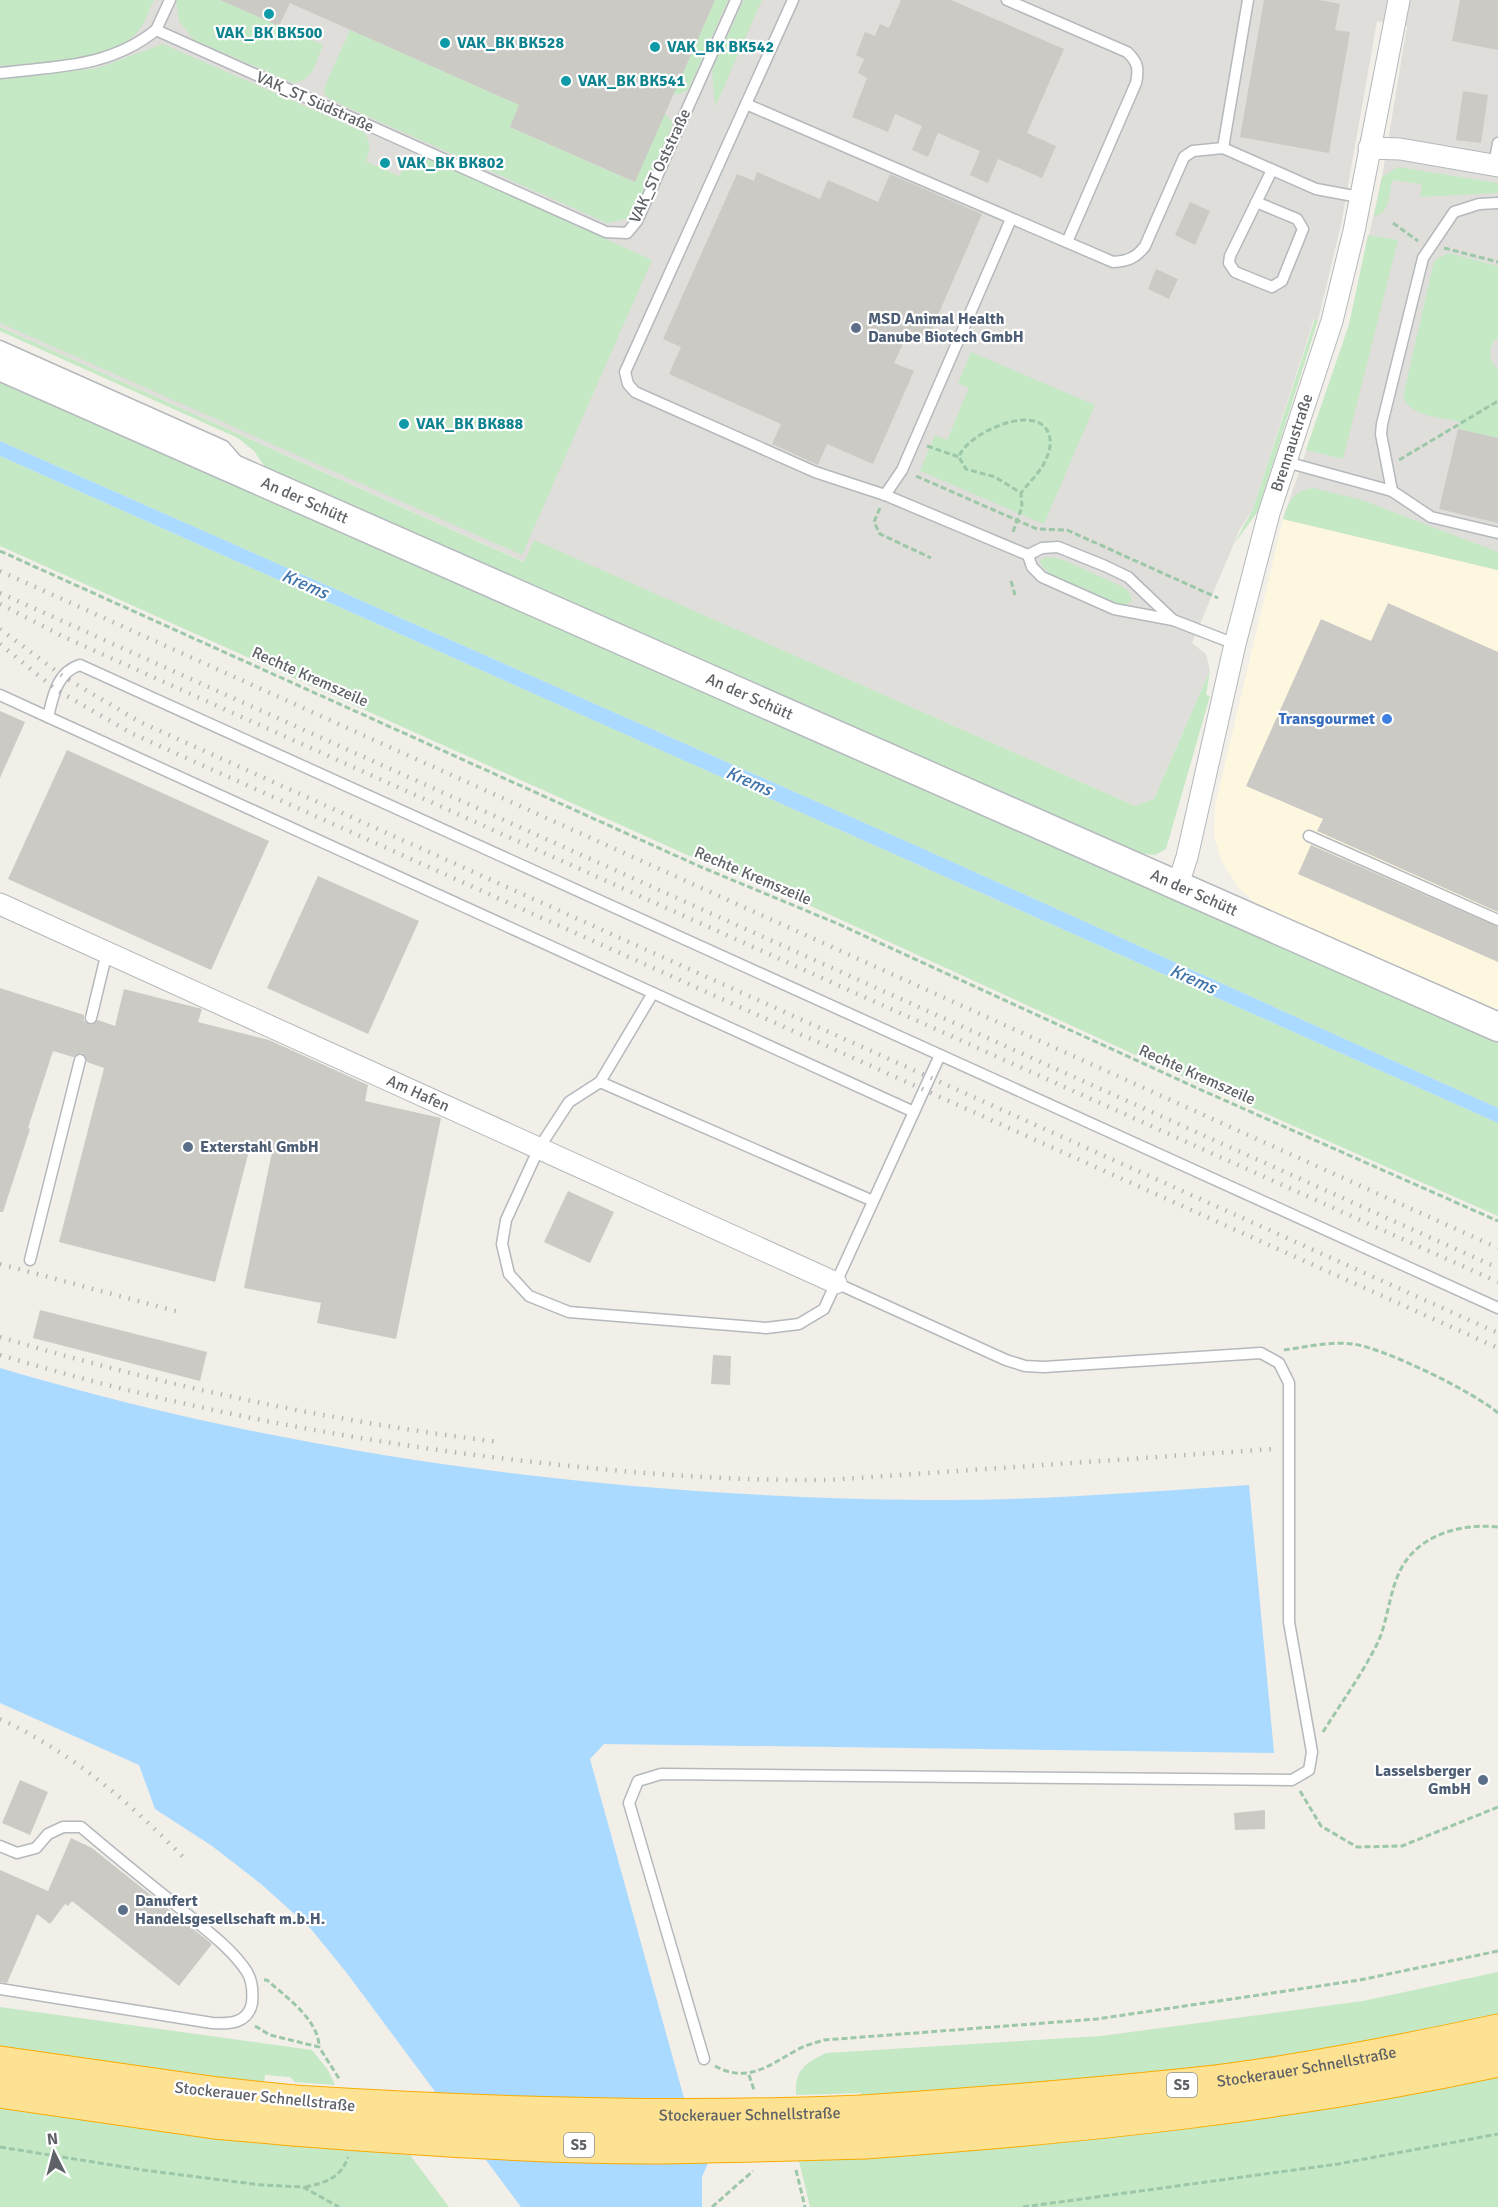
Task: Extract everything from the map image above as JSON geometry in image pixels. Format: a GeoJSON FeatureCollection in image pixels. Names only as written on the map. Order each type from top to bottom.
{"type":"FeatureCollection","features":[{"type":"Feature","properties":{"kind":"highway","name":"Stockerauer Schnellstraße"},"geometry":{"type":"LineString","coordinates":[[864,2127],[1022,2102],[1218,2081],[1402,2051],[1498,2031]]}},
{"type":"Feature","properties":{"kind":"highway","name":"Stockerauer Schnellstraße"},"geometry":{"type":"LineString","coordinates":[[0,2091],[214,2122],[293,2116],[750,2116],[864,2127],[1024,2131],[1222,2109],[1409,2079],[1498,2060]]}},
{"type":"Feature","properties":{"kind":"highway","name":"Stockerauer Schnellstraße"},"geometry":{"type":"LineString","coordinates":[[0,2063],[218,2094],[293,2116]]}},
{"type":"Feature","properties":{"kind":"street","name":"Brennaustraße"},"geometry":{"type":"LineString","coordinates":[[1178,885],[1187,857],[1235,644],[1269,513],[1332,321],[1399,0]]}},
{"type":"Feature","properties":{"kind":"street"},"geometry":{"type":"LineString","coordinates":[[1369,148],[1400,149],[1496,165]]}},
{"type":"Feature","properties":{"kind":"street","name":"An der Schütt"},"geometry":{"type":"LineString","coordinates":[[0,366],[244,476],[1498,1027]]}},
{"type":"Feature","properties":{"kind":"street","name":"Am Hafen"},"geometry":{"type":"LineString","coordinates":[[0,904],[836,1283]]}},
{"type":"Feature","properties":{"kind":"lane"},"geometry":{"type":"LineString","coordinates":[[0,73],[119,55],[136,46],[156,30],[170,0]]}},
{"type":"Feature","properties":{"kind":"lane","name":"VAK_ST Oststraße"},"geometry":{"type":"LineString","coordinates":[[627,233],[637,221],[736,0]]}},
{"type":"Feature","properties":{"kind":"lane"},"geometry":{"type":"LineString","coordinates":[[793,0],[625,372],[628,384],[635,392],[815,472],[885,495],[1028,555],[1032,567],[1042,577],[1114,609],[1173,620],[1235,644]]}},
{"type":"Feature","properties":{"kind":"lane"},"geometry":{"type":"LineString","coordinates":[[1007,0],[1127,52],[1136,60],[1138,71],[1136,83],[1067,242]]}},
{"type":"Feature","properties":{"kind":"lane"},"geometry":{"type":"LineString","coordinates":[[1223,148],[1248,0]]}},
{"type":"Feature","properties":{"kind":"lane","name":"VAK_ST Südstraße"},"geometry":{"type":"LineString","coordinates":[[156,30],[606,232],[627,233]]}},
{"type":"Feature","properties":{"kind":"lane"},"geometry":{"type":"LineString","coordinates":[[746,104],[1113,262],[1126,261],[1137,256],[1146,246],[1184,158],[1192,151],[1223,148],[1316,189],[1359,197]]}},
{"type":"Feature","properties":{"kind":"lane"},"geometry":{"type":"LineString","coordinates":[[1496,165],[1498,143]]}},
{"type":"Feature","properties":{"kind":"lane"},"geometry":{"type":"LineString","coordinates":[[1256,202],[1297,219],[1304,229],[1282,280],[1272,287],[1235,272],[1229,263],[1256,202],[1272,170]]}},
{"type":"Feature","properties":{"kind":"lane"},"geometry":{"type":"LineString","coordinates":[[1392,491],[1382,424],[1423,258],[1454,212],[1479,204],[1498,202]]}},
{"type":"Feature","properties":{"kind":"lane"},"geometry":{"type":"LineString","coordinates":[[885,495],[902,470],[1011,219]]}},
{"type":"Feature","properties":{"kind":"lane"},"geometry":{"type":"LineString","coordinates":[[0,346],[224,446],[237,459],[244,476]]}},
{"type":"Feature","properties":{"kind":"lane"},"geometry":{"type":"LineString","coordinates":[[1286,462],[1392,491],[1431,517],[1498,533]]}},
{"type":"Feature","properties":{"kind":"lane"},"geometry":{"type":"LineString","coordinates":[[1028,555],[1042,548],[1058,546],[1128,576],[1173,620]]}},
{"type":"Feature","properties":{"kind":"lane"},"geometry":{"type":"LineString","coordinates":[[48,717],[55,689],[70,668],[80,665],[1498,1308]]}},
{"type":"Feature","properties":{"kind":"lane"},"geometry":{"type":"LineString","coordinates":[[0,694],[914,1112]]}},
{"type":"Feature","properties":{"kind":"lane"},"geometry":{"type":"LineString","coordinates":[[1309,836],[1498,920]]}},
{"type":"Feature","properties":{"kind":"lane"},"geometry":{"type":"LineString","coordinates":[[91,1018],[107,952]]}},
{"type":"Feature","properties":{"kind":"lane"},"geometry":{"type":"LineString","coordinates":[[653,993],[600,1082],[569,1102],[539,1148],[506,1220],[502,1244],[509,1274],[529,1296],[570,1312],[766,1328],[799,1324],[824,1309],[940,1055]]}},
{"type":"Feature","properties":{"kind":"lane"},"geometry":{"type":"LineString","coordinates":[[30,1260],[80,1060]]}},
{"type":"Feature","properties":{"kind":"lane"},"geometry":{"type":"LineString","coordinates":[[600,1082],[873,1201]]}},
{"type":"Feature","properties":{"kind":"lane"},"geometry":{"type":"LineString","coordinates":[[704,2059],[628,1803],[638,1781],[662,1774],[1292,1780],[1309,1770],[1312,1752],[1289,1622],[1289,1383],[1279,1363],[1261,1353],[1044,1367],[1025,1366],[1006,1360],[836,1283]]}},
{"type":"Feature","properties":{"kind":"lane"},"geometry":{"type":"LineString","coordinates":[[0,1846],[17,1853],[36,1848],[48,1834],[63,1827],[81,1827],[216,1938],[247,1972],[252,1982],[251,2009],[244,2019],[232,2024],[212,2023],[0,1989]]}},
{"type":"Feature","properties":{"kind":"path"},"geometry":{"type":"LineString","coordinates":[[1393,223],[1414,240],[1498,262]]}},
{"type":"Feature","properties":{"kind":"path"},"geometry":{"type":"LineString","coordinates":[[1387,467],[1498,401]]}},
{"type":"Feature","properties":{"kind":"path"},"geometry":{"type":"LineString","coordinates":[[959,458],[970,442],[1014,420],[1038,421],[1048,432],[1050,448],[1043,466],[1020,493],[1022,507],[1013,532]]}},
{"type":"Feature","properties":{"kind":"path"},"geometry":{"type":"LineString","coordinates":[[914,442],[959,458],[966,469],[995,477],[1020,493]]}},
{"type":"Feature","properties":{"kind":"path"},"geometry":{"type":"LineString","coordinates":[[885,495],[874,522],[880,534],[931,558]]}},
{"type":"Feature","properties":{"kind":"path","name":"Rechte Kremszeile"},"geometry":{"type":"LineString","coordinates":[[0,551],[690,862],[836,923],[1199,1089],[1498,1221]]}},
{"type":"Feature","properties":{"kind":"path"},"geometry":{"type":"LineString","coordinates":[[1011,580],[1015,595]]}},
{"type":"Feature","properties":{"kind":"path"},"geometry":{"type":"LineString","coordinates":[[1213,596],[1218,598]]}},
{"type":"Feature","properties":{"kind":"path"},"geometry":{"type":"LineString","coordinates":[[1261,1353],[1353,1344],[1385,1354],[1436,1376],[1498,1413]]}},
{"type":"Feature","properties":{"kind":"path"},"geometry":{"type":"LineString","coordinates":[[1312,1752],[1378,1640],[1400,1571],[1419,1545],[1445,1533],[1477,1525],[1498,1527]]}},
{"type":"Feature","properties":{"kind":"path"},"geometry":{"type":"LineString","coordinates":[[1292,1780],[1321,1826],[1357,1847],[1402,1846],[1498,1807]]}},
{"type":"Feature","properties":{"kind":"path"},"geometry":{"type":"LineString","coordinates":[[704,2059],[724,2071],[749,2075],[772,2066],[798,2049],[824,2040],[1097,2019],[1360,1980],[1498,1951]]}},
{"type":"Feature","properties":{"kind":"path"},"geometry":{"type":"LineString","coordinates":[[244,2019],[270,2035],[294,2038],[319,2047],[319,2035],[296,2006],[267,1980],[252,1982]]}},
{"type":"Feature","properties":{"kind":"path"},"geometry":{"type":"LineString","coordinates":[[1023,2207],[1338,2164],[1498,2134]]}},
{"type":"Feature","properties":{"kind":"path"},"geometry":{"type":"LineString","coordinates":[[0,2147],[143,2170],[262,2185],[303,2187],[339,2207]]}},
{"type":"Feature","properties":{"kind":"path"},"geometry":{"type":"LineString","coordinates":[[712,2207],[756,2167]]}},
{"type":"Feature","properties":{"kind":"path"},"geometry":{"type":"LineString","coordinates":[[800,2190],[805,2207]]}},
{"type":"Feature","properties":{"kind":"shaded area"},"geometry":{"type":"Polygon","coordinates":[[[0,0],[1498,0],[1498,570],[1283,519],[1349,325],[1382,177],[1407,26],[1377,21],[1341,225],[1318,320],[1314,319],[1253,509],[1240,529],[1192,643],[1206,654],[1210,670],[1154,799],[1135,806],[535,541],[525,562],[0,327],[0,0]]]}},
{"type":"Feature","properties":{"kind":"shaded area"},"geometry":{"type":"Polygon","coordinates":[[[1283,519],[1498,570],[1498,1015],[1262,909],[1239,888],[1222,862],[1214,835],[1215,806],[1283,519]]]}},
{"type":"Feature","properties":{"kind":"green space"},"geometry":{"type":"Polygon","coordinates":[[[0,0],[154,0],[140,29],[128,41],[112,49],[75,60],[0,66],[0,0]]]}},
{"type":"Feature","properties":{"kind":"green space"},"geometry":{"type":"Polygon","coordinates":[[[176,0],[220,0],[323,45],[316,64],[305,79],[293,83],[194,40],[179,21],[176,0]]]}},
{"type":"Feature","properties":{"kind":"green space"},"geometry":{"type":"Polygon","coordinates":[[[715,0],[728,0],[688,90],[680,94],[673,94],[715,0]]]}},
{"type":"Feature","properties":{"kind":"green space"},"geometry":{"type":"Polygon","coordinates":[[[744,0],[762,0],[715,107],[712,70],[744,0]]]}},
{"type":"Feature","properties":{"kind":"green space"},"geometry":{"type":"Polygon","coordinates":[[[350,30],[519,105],[510,127],[634,182],[665,113],[673,124],[635,210],[627,219],[607,223],[331,100],[325,95],[324,88],[350,30]]]}},
{"type":"Feature","properties":{"kind":"green space"},"geometry":{"type":"Polygon","coordinates":[[[163,44],[364,132],[370,146],[366,161],[399,176],[404,166],[421,155],[652,260],[522,555],[0,323],[0,79],[98,68],[163,44]]]}},
{"type":"Feature","properties":{"kind":"green space"},"geometry":{"type":"Polygon","coordinates":[[[1398,167],[1498,183],[1498,193],[1420,197],[1422,184],[1392,180],[1384,211],[1374,216],[1382,177],[1398,167]]]}},
{"type":"Feature","properties":{"kind":"green space"},"geometry":{"type":"Polygon","coordinates":[[[1368,235],[1398,240],[1343,459],[1306,450],[1349,325],[1368,235]]]}},
{"type":"Feature","properties":{"kind":"green space"},"geometry":{"type":"Polygon","coordinates":[[[1448,253],[1498,266],[1498,337],[1492,345],[1490,354],[1498,370],[1498,438],[1458,429],[1460,422],[1413,409],[1403,397],[1434,261],[1448,253]]]}},
{"type":"Feature","properties":{"kind":"green space"},"geometry":{"type":"Polygon","coordinates":[[[1315,319],[1318,320],[1258,511],[1234,544],[1253,509],[1315,319]]]}},
{"type":"Feature","properties":{"kind":"green space"},"geometry":{"type":"Polygon","coordinates":[[[0,327],[524,562],[534,540],[1135,806],[1154,799],[1210,670],[1206,695],[1210,696],[1166,849],[1155,855],[1136,853],[269,473],[254,451],[238,438],[0,331],[0,327]]]}},
{"type":"Feature","properties":{"kind":"green space"},"geometry":{"type":"Polygon","coordinates":[[[971,352],[1095,405],[1044,524],[920,471],[935,435],[947,440],[969,388],[958,383],[971,352]]]}},
{"type":"Feature","properties":{"kind":"green space"},"geometry":{"type":"Polygon","coordinates":[[[0,379],[1498,1038],[1498,1108],[926,850],[0,441],[0,379]]]}},
{"type":"Feature","properties":{"kind":"green space"},"geometry":{"type":"Polygon","coordinates":[[[0,456],[1498,1123],[1498,1216],[1201,1085],[765,885],[703,862],[0,546],[0,456]]]}},
{"type":"Feature","properties":{"kind":"green space"},"geometry":{"type":"Polygon","coordinates":[[[1313,488],[1362,500],[1498,552],[1498,570],[1283,519],[1293,498],[1313,488]]]}},
{"type":"Feature","properties":{"kind":"green space"},"geometry":{"type":"Polygon","coordinates":[[[1046,557],[1061,559],[1123,587],[1129,592],[1132,601],[1125,605],[1116,604],[1053,577],[1041,565],[1040,560],[1046,557]]]}},
{"type":"Feature","properties":{"kind":"green space"},"geometry":{"type":"Polygon","coordinates":[[[1498,1972],[1498,2018],[1400,2038],[1217,2067],[862,2099],[861,2093],[796,2095],[797,2079],[802,2069],[826,2053],[1101,2036],[1363,2001],[1498,1972]]]}},
{"type":"Feature","properties":{"kind":"green space"},"geometry":{"type":"Polygon","coordinates":[[[0,2007],[312,2050],[328,2070],[335,2085],[295,2082],[290,2077],[265,2075],[264,2085],[0,2051],[0,2007]]]}},
{"type":"Feature","properties":{"kind":"green space"},"geometry":{"type":"Polygon","coordinates":[[[1498,2073],[1498,2207],[810,2207],[799,2161],[866,2158],[1498,2073]]]}},
{"type":"Feature","properties":{"kind":"green space"},"geometry":{"type":"Polygon","coordinates":[[[0,2107],[292,2146],[410,2155],[449,2207],[0,2207],[0,2107]]]}},
{"type":"Feature","properties":{"kind":"water","name":"Krems"},"geometry":{"type":"Polygon","coordinates":[[[0,441],[926,850],[1498,1108],[1498,1123],[0,456],[0,441]]]}},
{"type":"Feature","properties":{"kind":"water"},"geometry":{"type":"Polygon","coordinates":[[[0,1368],[113,1399],[227,1426],[342,1448],[458,1466],[691,1491],[809,1497],[966,1500],[1047,1498],[1249,1485],[1274,1753],[604,1744],[590,1759],[684,2098],[708,2163],[702,2177],[702,2207],[521,2207],[346,1972],[311,1929],[261,1884],[212,1846],[155,1809],[139,1765],[0,1703],[0,1368]]]}},
{"type":"Feature","properties":{"kind":"building"},"geometry":{"type":"Polygon","coordinates":[[[220,0],[715,0],[635,182],[510,127],[519,105],[290,3],[279,26],[220,0]]]}},
{"type":"Feature","properties":{"kind":"building"},"geometry":{"type":"Polygon","coordinates":[[[901,0],[951,0],[1064,49],[1027,133],[1056,146],[1042,178],[998,159],[988,183],[970,175],[980,151],[938,133],[928,157],[912,150],[922,126],[895,114],[888,132],[852,117],[867,78],[858,73],[864,59],[856,55],[865,32],[875,36],[880,24],[889,28],[901,0]]]}},
{"type":"Feature","properties":{"kind":"building"},"geometry":{"type":"Polygon","coordinates":[[[1264,0],[1319,0],[1340,4],[1335,30],[1350,32],[1329,153],[1240,137],[1264,0]]]}},
{"type":"Feature","properties":{"kind":"building"},"geometry":{"type":"Polygon","coordinates":[[[1460,0],[1498,0],[1498,50],[1452,41],[1460,0]]]}},
{"type":"Feature","properties":{"kind":"building"},"geometry":{"type":"Polygon","coordinates":[[[1463,91],[1488,95],[1481,143],[1456,140],[1463,91]]]}},
{"type":"Feature","properties":{"kind":"building"},"geometry":{"type":"Polygon","coordinates":[[[757,172],[820,199],[828,180],[878,202],[890,174],[982,214],[928,338],[909,330],[894,363],[914,371],[873,464],[827,444],[818,465],[772,444],[781,424],[669,374],[681,347],[663,339],[737,174],[754,181],[757,172]]]}},
{"type":"Feature","properties":{"kind":"building"},"geometry":{"type":"Polygon","coordinates":[[[1190,202],[1210,211],[1195,245],[1175,235],[1190,202]]]}},
{"type":"Feature","properties":{"kind":"building"},"geometry":{"type":"Polygon","coordinates":[[[1156,269],[1178,279],[1169,299],[1148,289],[1156,269]]]}},
{"type":"Feature","properties":{"kind":"building"},"geometry":{"type":"Polygon","coordinates":[[[1458,429],[1498,438],[1498,523],[1439,509],[1458,429]]]}},
{"type":"Feature","properties":{"kind":"building","name":"Transgourmet"},"geometry":{"type":"Polygon","coordinates":[[[1388,603],[1498,652],[1498,912],[1317,831],[1323,819],[1246,786],[1321,619],[1371,641],[1388,603]]]}},
{"type":"Feature","properties":{"kind":"building"},"geometry":{"type":"Polygon","coordinates":[[[0,711],[25,722],[0,778],[0,711]]]}},
{"type":"Feature","properties":{"kind":"building"},"geometry":{"type":"Polygon","coordinates":[[[67,750],[269,841],[211,970],[8,879],[67,750]]]}},
{"type":"Feature","properties":{"kind":"building"},"geometry":{"type":"Polygon","coordinates":[[[1311,845],[1498,927],[1498,962],[1298,874],[1311,845]]]}},
{"type":"Feature","properties":{"kind":"building"},"geometry":{"type":"Polygon","coordinates":[[[318,876],[419,921],[368,1034],[267,988],[318,876]]]}},
{"type":"Feature","properties":{"kind":"building"},"geometry":{"type":"Polygon","coordinates":[[[0,988],[84,1015],[84,1021],[90,1025],[98,1020],[115,1026],[124,989],[202,1009],[198,1022],[269,1040],[368,1085],[365,1101],[441,1118],[396,1339],[317,1323],[321,1303],[244,1288],[272,1152],[250,1147],[215,1282],[59,1242],[104,1068],[87,1062],[82,1053],[73,1057],[53,1051],[3,1212],[0,1212],[0,988]]]}},
{"type":"Feature","properties":{"kind":"building"},"geometry":{"type":"Polygon","coordinates":[[[568,1191],[614,1212],[590,1263],[544,1242],[568,1191]]]}},
{"type":"Feature","properties":{"kind":"building"},"geometry":{"type":"Polygon","coordinates":[[[40,1310],[207,1352],[200,1381],[33,1338],[40,1310]]]}},
{"type":"Feature","properties":{"kind":"building"},"geometry":{"type":"Polygon","coordinates":[[[713,1355],[731,1356],[730,1385],[711,1384],[713,1355]]]}},
{"type":"Feature","properties":{"kind":"building"},"geometry":{"type":"Polygon","coordinates":[[[20,1780],[48,1792],[30,1835],[2,1823],[20,1780]]]}},
{"type":"Feature","properties":{"kind":"building"},"geometry":{"type":"Polygon","coordinates":[[[1265,1810],[1265,1829],[1235,1830],[1234,1813],[1265,1810]]]}},
{"type":"Feature","properties":{"kind":"building"},"geometry":{"type":"Polygon","coordinates":[[[71,1838],[92,1848],[212,1944],[179,1986],[72,1901],[68,1906],[65,1904],[50,1924],[37,1914],[7,1983],[0,1982],[0,1870],[48,1891],[71,1838]]]}},
{"type":"Feature","properties":{"kind":"railway"},"geometry":{"type":"LineString","coordinates":[[0,571],[1498,1248]]}},
{"type":"Feature","properties":{"kind":"railway"},"geometry":{"type":"LineString","coordinates":[[0,593],[1498,1268]]}},
{"type":"Feature","properties":{"kind":"railway"},"geometry":{"type":"LineString","coordinates":[[0,604],[64,637],[1498,1282]]}},
{"type":"Feature","properties":{"kind":"railway"},"geometry":{"type":"LineString","coordinates":[[0,629],[64,677],[140,722],[1498,1333]]}},
{"type":"Feature","properties":{"kind":"railway"},"geometry":{"type":"LineString","coordinates":[[0,644],[55,689],[133,734],[1498,1348]]}},
{"type":"Feature","properties":{"kind":"railway"},"geometry":{"type":"LineString","coordinates":[[0,1264],[183,1313]]}},
{"type":"Feature","properties":{"kind":"railway"},"geometry":{"type":"LineString","coordinates":[[0,1337],[123,1371],[247,1400],[373,1424],[499,1442]]}},
{"type":"Feature","properties":{"kind":"railway"},"geometry":{"type":"LineString","coordinates":[[0,1355],[135,1392],[342,1435],[482,1456],[655,1474],[828,1480],[1273,1449]]}},
{"type":"Feature","properties":{"kind":"railway"},"geometry":{"type":"LineString","coordinates":[[0,1719],[52,1747],[99,1781],[122,1799],[186,1860]]}},
{"type":"Feature","properties":{"kind":"place","name":"VAK_BK BK500"},"geometry":{"type":"Point","coordinates":[269,14]}},
{"type":"Feature","properties":{"kind":"place","name":"VAK_BK BK528"},"geometry":{"type":"Point","coordinates":[445,43]}},
{"type":"Feature","properties":{"kind":"place","name":"VAK_BK BK542"},"geometry":{"type":"Point","coordinates":[655,47]}},
{"type":"Feature","properties":{"kind":"place","name":"VAK_BK BK541"},"geometry":{"type":"Point","coordinates":[566,81]}},
{"type":"Feature","properties":{"kind":"place","name":"VAK_BK BK802"},"geometry":{"type":"Point","coordinates":[385,163]}},
{"type":"Feature","properties":{"kind":"place","name":"MSD Animal Health Danube Biotech GmbH"},"geometry":{"type":"Point","coordinates":[856,328]}},
{"type":"Feature","properties":{"kind":"place","name":"VAK_BK BK888"},"geometry":{"type":"Point","coordinates":[404,424]}},
{"type":"Feature","properties":{"kind":"place","name":"Transgourmet"},"geometry":{"type":"Point","coordinates":[1387,719]}},
{"type":"Feature","properties":{"kind":"place","name":"Exterstahl GmbH"},"geometry":{"type":"Point","coordinates":[188,1147]}},
{"type":"Feature","properties":{"kind":"place","name":"Lasselsberger GmbH"},"geometry":{"type":"Point","coordinates":[1483,1780]}},
{"type":"Feature","properties":{"kind":"place","name":"Danufert Handelsgesellschaft m.b.H."},"geometry":{"type":"Point","coordinates":[123,1910]}}]}
